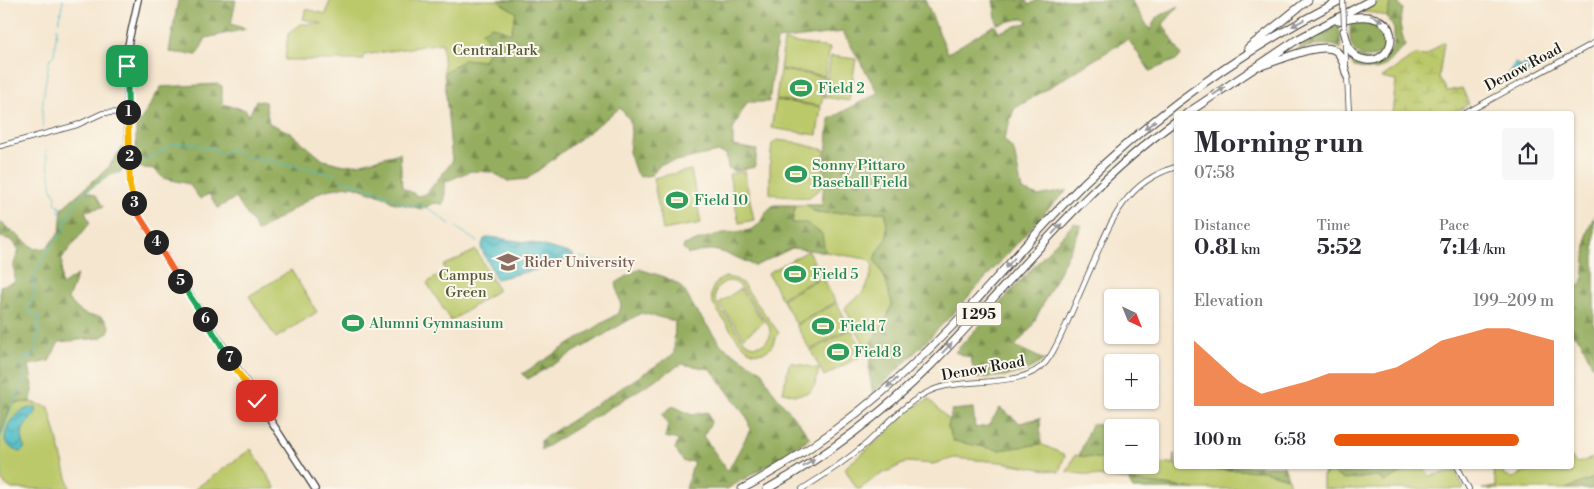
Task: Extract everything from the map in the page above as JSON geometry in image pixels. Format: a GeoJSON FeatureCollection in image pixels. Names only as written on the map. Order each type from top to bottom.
{"type":"FeatureCollection","features":[{"type":"Feature","properties":{"kind":"highway"},"geometry":{"type":"LineString","coordinates":[[1212,77],[1220,68],[1267,34],[1308,0]]}},
{"type":"Feature","properties":{"kind":"highway"},"geometry":{"type":"LineString","coordinates":[[1313,15],[1337,0]]}},
{"type":"Feature","properties":{"kind":"highway","name":"I 295"},"geometry":{"type":"LineString","coordinates":[[742,489],[811,447],[889,386],[953,325],[1084,183],[1141,133],[1212,77],[1274,36],[1342,0]]}},
{"type":"Feature","properties":{"kind":"highway"},"geometry":{"type":"LineString","coordinates":[[1190,111],[1298,39],[1371,0]]}},
{"type":"Feature","properties":{"kind":"highway"},"geometry":{"type":"LineString","coordinates":[[1298,39],[1334,22],[1365,15],[1375,16],[1385,23],[1390,30],[1390,44],[1380,57],[1369,60],[1362,59],[1350,49],[1344,28]]}},
{"type":"Feature","properties":{"kind":"highway"},"geometry":{"type":"LineString","coordinates":[[1252,68],[1325,47],[1335,50],[1340,55],[1347,76]]}},
{"type":"Feature","properties":{"kind":"highway","name":"I 295"},"geometry":{"type":"LineString","coordinates":[[767,489],[829,449],[867,421],[911,384],[1088,197],[1137,152],[1174,123]]}},
{"type":"Feature","properties":{"kind":"main road"},"geometry":{"type":"LineString","coordinates":[[138,0],[130,34],[127,58],[130,168],[133,201],[142,221],[314,489]]}},
{"type":"Feature","properties":{"kind":"street"},"geometry":{"type":"LineString","coordinates":[[1342,0],[1349,111]]}},
{"type":"Feature","properties":{"kind":"street","name":"Denow Road"},"geometry":{"type":"LineString","coordinates":[[1469,111],[1594,43]]}},
{"type":"Feature","properties":{"kind":"street"},"geometry":{"type":"LineString","coordinates":[[0,146],[77,125],[103,113],[128,112]]}},
{"type":"Feature","properties":{"kind":"street","name":"Denow Road"},"geometry":{"type":"LineString","coordinates":[[802,489],[852,455],[910,403],[923,395],[953,385],[1024,376],[1035,372],[1044,365],[1052,354],[1117,211],[1141,185],[1156,175],[1174,168]]}},
{"type":"Feature","properties":{"kind":"street"},"geometry":{"type":"LineString","coordinates":[[1459,469],[1469,489]]}},
{"type":"Feature","properties":{"kind":"green space"},"geometry":{"type":"Polygon","coordinates":[[[178,0],[236,0],[231,24],[246,29],[206,38],[197,55],[169,52],[178,0]]]}},
{"type":"Feature","properties":{"kind":"green space","name":"Central Park"},"geometry":{"type":"Polygon","coordinates":[[[330,0],[628,0],[630,30],[444,73],[442,43],[364,55],[363,60],[285,60],[288,34],[301,24],[323,24],[303,19],[306,9],[326,14],[330,0]]]}},
{"type":"Feature","properties":{"kind":"green space"},"geometry":{"type":"Polygon","coordinates":[[[500,0],[925,0],[948,53],[995,25],[999,32],[1028,22],[1024,18],[997,24],[993,0],[1026,0],[1029,5],[1037,0],[1131,0],[1150,30],[1156,18],[1179,6],[1163,24],[1181,55],[1178,59],[1150,71],[1128,39],[1014,109],[1004,139],[1014,151],[1022,190],[1038,196],[1068,190],[1048,209],[941,326],[873,393],[869,373],[870,357],[867,349],[888,315],[892,304],[884,275],[874,259],[887,238],[886,212],[823,213],[813,211],[807,205],[822,205],[829,119],[878,93],[843,32],[777,40],[769,102],[747,102],[733,129],[733,146],[757,150],[755,167],[734,171],[728,168],[726,154],[718,152],[661,164],[652,175],[640,177],[636,173],[629,152],[630,120],[620,108],[527,179],[508,181],[492,172],[470,171],[445,182],[445,199],[443,204],[433,203],[422,209],[392,202],[387,198],[353,186],[326,190],[257,232],[253,223],[235,198],[218,208],[209,194],[200,199],[189,184],[163,178],[154,169],[136,167],[136,128],[161,87],[218,84],[222,86],[222,104],[246,110],[249,116],[256,100],[265,102],[269,123],[291,133],[323,160],[345,165],[358,164],[400,153],[402,187],[418,196],[426,194],[452,162],[444,73],[465,59],[484,61],[489,50],[482,46],[488,39],[481,32],[492,26],[511,33],[516,12],[502,4],[500,0]]]}},
{"type":"Feature","properties":{"kind":"green space"},"geometry":{"type":"Polygon","coordinates":[[[1383,0],[1395,0],[1390,4],[1387,17],[1375,13],[1360,12],[1383,0]]]}},
{"type":"Feature","properties":{"kind":"green space"},"geometry":{"type":"Polygon","coordinates":[[[1395,0],[1400,0],[1398,3],[1403,9],[1400,25],[1405,46],[1387,64],[1379,69],[1372,70],[1354,67],[1351,62],[1350,53],[1373,62],[1385,58],[1391,51],[1394,42],[1394,29],[1387,17],[1390,4],[1395,0]]]}},
{"type":"Feature","properties":{"kind":"green space"},"geometry":{"type":"Polygon","coordinates":[[[1369,17],[1388,28],[1386,48],[1383,52],[1373,57],[1362,56],[1357,53],[1350,41],[1350,20],[1369,17]]]}},
{"type":"Feature","properties":{"kind":"green space"},"geometry":{"type":"Polygon","coordinates":[[[1339,24],[1341,49],[1336,46],[1325,45],[1296,50],[1339,24]]]}},
{"type":"Feature","properties":{"kind":"green space"},"geometry":{"type":"Polygon","coordinates":[[[784,41],[830,48],[825,76],[780,69],[784,41]]]}},
{"type":"Feature","properties":{"kind":"green space"},"geometry":{"type":"Polygon","coordinates":[[[1444,42],[1439,77],[1447,91],[1462,88],[1469,104],[1457,111],[1392,111],[1396,81],[1381,78],[1415,55],[1426,56],[1444,42]]]}},
{"type":"Feature","properties":{"kind":"green space"},"geometry":{"type":"Polygon","coordinates":[[[831,56],[856,59],[849,101],[824,97],[831,56]]]}},
{"type":"Feature","properties":{"kind":"green space","name":"Field 2"},"geometry":{"type":"Polygon","coordinates":[[[780,70],[826,77],[821,106],[776,99],[780,70]]]}},
{"type":"Feature","properties":{"kind":"green space"},"geometry":{"type":"Polygon","coordinates":[[[776,100],[821,107],[817,135],[771,128],[776,100]]]}},
{"type":"Feature","properties":{"kind":"green space","name":"Sonny Pittaro Baseball Field"},"geometry":{"type":"Polygon","coordinates":[[[777,140],[825,150],[821,188],[808,198],[770,194],[772,144],[777,140]]]}},
{"type":"Feature","properties":{"kind":"green space"},"geometry":{"type":"Polygon","coordinates":[[[122,147],[123,171],[111,175],[86,191],[96,195],[103,207],[85,211],[90,223],[62,258],[61,286],[77,275],[68,299],[83,313],[105,319],[110,328],[107,334],[100,338],[59,342],[49,361],[29,365],[33,386],[30,402],[15,403],[10,408],[0,438],[0,286],[15,282],[14,264],[19,250],[12,240],[0,237],[0,222],[35,249],[46,248],[60,232],[62,208],[108,168],[122,147]]]}},
{"type":"Feature","properties":{"kind":"green space","name":"Field 10"},"geometry":{"type":"Polygon","coordinates":[[[691,170],[701,223],[663,230],[653,178],[691,170]]]}},
{"type":"Feature","properties":{"kind":"green space"},"geometry":{"type":"Polygon","coordinates":[[[744,171],[754,220],[739,223],[729,174],[744,171]]]}},
{"type":"Feature","properties":{"kind":"green space"},"geometry":{"type":"Polygon","coordinates":[[[774,205],[795,205],[792,223],[806,223],[822,234],[825,252],[792,248],[755,266],[718,251],[709,250],[688,254],[683,249],[684,245],[710,236],[754,228],[760,223],[770,207],[774,205]]]}},
{"type":"Feature","properties":{"kind":"green space"},"geometry":{"type":"Polygon","coordinates":[[[795,205],[807,205],[813,211],[823,213],[886,212],[887,238],[874,259],[888,286],[892,303],[886,320],[867,349],[845,309],[865,289],[873,265],[867,259],[825,252],[821,233],[792,224],[795,205]]]}},
{"type":"Feature","properties":{"kind":"green space"},"geometry":{"type":"Polygon","coordinates":[[[1594,216],[1594,369],[1580,339],[1574,335],[1574,290],[1583,281],[1587,233],[1594,216]]]}},
{"type":"Feature","properties":{"kind":"green space"},"geometry":{"type":"Polygon","coordinates":[[[1074,223],[1082,226],[1031,328],[1015,346],[1044,360],[1019,373],[975,378],[971,358],[955,352],[1074,223]]]}},
{"type":"Feature","properties":{"kind":"green space","name":"Campus Green"},"geometry":{"type":"Polygon","coordinates":[[[476,250],[498,290],[451,321],[427,283],[446,270],[443,266],[476,250]]]}},
{"type":"Feature","properties":{"kind":"green space","name":"Field 5"},"geometry":{"type":"Polygon","coordinates":[[[808,251],[822,276],[781,298],[768,273],[808,251]]]}},
{"type":"Feature","properties":{"kind":"green space"},"geometry":{"type":"Polygon","coordinates":[[[639,269],[665,277],[678,284],[722,346],[763,372],[775,394],[810,438],[727,489],[686,489],[694,461],[684,462],[675,449],[678,440],[665,437],[668,425],[662,414],[673,406],[692,415],[708,412],[711,423],[703,436],[728,471],[750,430],[748,419],[711,369],[681,364],[541,450],[541,440],[674,354],[675,321],[641,313],[528,379],[522,374],[617,314],[621,307],[616,283],[639,269]]]}},
{"type":"Feature","properties":{"kind":"green space"},"geometry":{"type":"Polygon","coordinates":[[[291,270],[317,312],[276,338],[249,296],[291,270]]]}},
{"type":"Feature","properties":{"kind":"green space"},"geometry":{"type":"Polygon","coordinates":[[[726,277],[736,279],[742,283],[779,333],[767,351],[755,353],[749,351],[735,336],[714,306],[711,297],[712,288],[721,279],[726,277]],[[724,282],[719,286],[716,292],[716,302],[746,343],[754,346],[764,344],[770,337],[769,326],[739,285],[734,282],[724,282]]]}},
{"type":"Feature","properties":{"kind":"green space"},"geometry":{"type":"Polygon","coordinates":[[[822,277],[836,302],[796,324],[782,299],[822,277]]]}},
{"type":"Feature","properties":{"kind":"green space"},"geometry":{"type":"Polygon","coordinates":[[[740,289],[764,322],[744,337],[719,303],[740,289]]]}},
{"type":"Feature","properties":{"kind":"green space","name":"Field 7"},"geometry":{"type":"Polygon","coordinates":[[[837,303],[850,328],[810,350],[796,325],[837,303]]]}},
{"type":"Feature","properties":{"kind":"green space","name":"Field 8"},"geometry":{"type":"Polygon","coordinates":[[[851,329],[865,354],[824,376],[811,351],[851,329]]]}},
{"type":"Feature","properties":{"kind":"green space"},"geometry":{"type":"Polygon","coordinates":[[[791,362],[819,369],[815,385],[809,393],[795,395],[783,392],[791,362]]]}},
{"type":"Feature","properties":{"kind":"green space"},"geometry":{"type":"Polygon","coordinates":[[[929,399],[950,421],[948,427],[999,450],[1041,444],[1065,455],[1059,472],[1000,462],[954,458],[933,464],[907,462],[876,477],[860,489],[857,489],[845,469],[848,465],[886,434],[910,409],[929,399]]]}},
{"type":"Feature","properties":{"kind":"green space"},"geometry":{"type":"Polygon","coordinates":[[[30,402],[49,407],[70,489],[12,489],[0,478],[0,438],[10,408],[15,403],[30,402]]]}},
{"type":"Feature","properties":{"kind":"green space"},"geometry":{"type":"Polygon","coordinates":[[[973,408],[975,428],[988,426],[1000,408],[1020,423],[1040,418],[1041,444],[999,450],[953,441],[948,427],[952,410],[973,408]]]}},
{"type":"Feature","properties":{"kind":"green space"},"geometry":{"type":"Polygon","coordinates":[[[1091,424],[1104,426],[1104,459],[1079,456],[1091,424]]]}},
{"type":"Feature","properties":{"kind":"green space"},"geometry":{"type":"Polygon","coordinates":[[[251,449],[276,489],[195,489],[251,449]]]}},
{"type":"Feature","properties":{"kind":"green space"},"geometry":{"type":"Polygon","coordinates":[[[1075,455],[1104,459],[1104,474],[1159,474],[1159,463],[1174,464],[1174,469],[1264,471],[1288,478],[1291,489],[1195,489],[1067,472],[1075,455]]]}},
{"type":"Feature","properties":{"kind":"green space"},"geometry":{"type":"Polygon","coordinates":[[[1594,458],[1594,478],[1566,489],[1482,489],[1497,487],[1492,469],[1502,469],[1504,476],[1513,478],[1530,470],[1574,469],[1574,460],[1576,463],[1594,458]]]}},
{"type":"Feature","properties":{"kind":"green space"},"geometry":{"type":"Polygon","coordinates":[[[1198,469],[1285,469],[1288,478],[1264,471],[1198,469]]]}},
{"type":"Feature","properties":{"kind":"green space"},"geometry":{"type":"Polygon","coordinates":[[[1324,469],[1408,469],[1384,482],[1377,476],[1344,480],[1330,471],[1323,476],[1324,469]]]}},
{"type":"Feature","properties":{"kind":"green space"},"geometry":{"type":"Polygon","coordinates":[[[1408,469],[1425,469],[1429,476],[1455,471],[1464,489],[1323,489],[1323,476],[1330,471],[1344,480],[1377,476],[1384,482],[1408,469]]]}},
{"type":"Feature","properties":{"kind":"green space"},"geometry":{"type":"Polygon","coordinates":[[[1594,478],[1594,489],[1566,489],[1594,478]]]}},
{"type":"Feature","properties":{"kind":"green space"},"geometry":{"type":"Polygon","coordinates":[[[1128,480],[1195,489],[1133,489],[1128,480]]]}},
{"type":"Feature","properties":{"kind":"water"},"geometry":{"type":"Polygon","coordinates":[[[1515,63],[1522,67],[1524,63],[1529,63],[1531,65],[1529,71],[1511,78],[1508,73],[1515,63]]]}},
{"type":"Feature","properties":{"kind":"water"},"geometry":{"type":"Polygon","coordinates":[[[489,237],[533,243],[573,254],[574,257],[539,269],[496,279],[481,248],[484,239],[489,237]]]}},
{"type":"Feature","properties":{"kind":"water"},"geometry":{"type":"Polygon","coordinates":[[[33,407],[37,408],[35,415],[23,429],[24,449],[20,452],[11,448],[5,441],[7,429],[9,423],[21,411],[33,407]]]}},
{"type":"Feature","properties":{"kind":"waterway"},"geometry":{"type":"LineString","coordinates":[[59,21],[63,0]]}},
{"type":"Feature","properties":{"kind":"waterway"},"geometry":{"type":"LineString","coordinates":[[43,129],[44,94],[49,60],[54,55],[57,28]]}},
{"type":"Feature","properties":{"kind":"waterway"},"geometry":{"type":"LineString","coordinates":[[132,167],[172,144],[196,144],[205,149],[208,147],[215,148],[219,154],[225,154],[229,149],[240,153],[246,158],[254,157],[265,162],[267,157],[279,163],[335,174]]}},
{"type":"Feature","properties":{"kind":"waterway"},"geometry":{"type":"LineString","coordinates":[[46,151],[52,189],[56,197],[55,203],[60,206],[59,212],[66,220]]}},
{"type":"Feature","properties":{"kind":"waterway"},"geometry":{"type":"LineString","coordinates":[[0,440],[11,408],[24,383],[26,374],[21,366],[22,361],[28,356],[29,358],[33,356],[37,346],[39,317],[30,313],[28,306],[35,294],[33,277],[49,248],[64,231],[74,205],[82,195],[104,178],[128,168]]}},
{"type":"Feature","properties":{"kind":"waterway"},"geometry":{"type":"LineString","coordinates":[[341,179],[382,193],[404,204],[428,208],[450,224]]}},
{"type":"Feature","properties":{"kind":"waterway"},"geometry":{"type":"LineString","coordinates":[[456,227],[477,242]]}},
{"type":"Feature","properties":{"kind":"waterway"},"geometry":{"type":"LineString","coordinates":[[578,257],[611,262],[625,269]]}},
{"type":"Feature","properties":{"kind":"waterway"},"geometry":{"type":"LineString","coordinates":[[0,459],[2,474],[0,479]]}},
{"type":"Feature","properties":{"kind":"place","name":"Field 2"},"geometry":{"type":"Point","coordinates":[801,88]}},
{"type":"Feature","properties":{"kind":"place","name":"Sonny Pittaro Baseball Field"},"geometry":{"type":"Point","coordinates":[796,174]}},
{"type":"Feature","properties":{"kind":"place","name":"Field 10"},"geometry":{"type":"Point","coordinates":[677,200]}},
{"type":"Feature","properties":{"kind":"place","name":"Rider University"},"geometry":{"type":"Point","coordinates":[508,262]}},
{"type":"Feature","properties":{"kind":"place","name":"Field 5"},"geometry":{"type":"Point","coordinates":[795,274]}},
{"type":"Feature","properties":{"kind":"place","name":"Alumni Gymnasium"},"geometry":{"type":"Point","coordinates":[353,323]}},
{"type":"Feature","properties":{"kind":"place","name":"Field 7"},"geometry":{"type":"Point","coordinates":[823,326]}},
{"type":"Feature","properties":{"kind":"place","name":"Field 8"},"geometry":{"type":"Point","coordinates":[838,352]}},
{"type":"Feature","properties":{"kind":"route"},"geometry":{"type":"LineString","coordinates":[[127,66],[130,185],[135,207],[257,401]]}}]}
